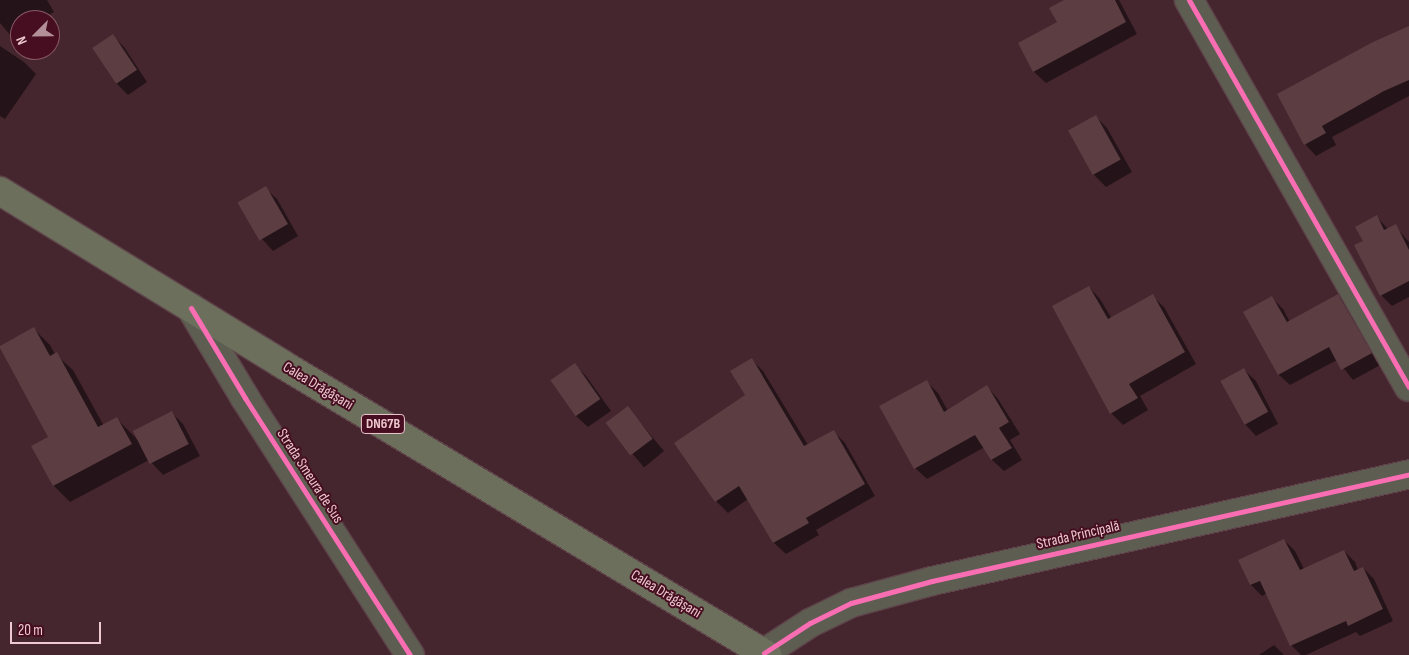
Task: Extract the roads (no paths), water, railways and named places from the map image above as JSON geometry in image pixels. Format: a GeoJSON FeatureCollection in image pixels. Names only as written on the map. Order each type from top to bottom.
{"type":"FeatureCollection","features":[{"type":"Feature","properties":{"kind":"main road","name":"Calea Drăgășani"},"geometry":{"type":"LineString","coordinates":[[0,191],[766,654]]}},
{"type":"Feature","properties":{"kind":"street"},"geometry":{"type":"LineString","coordinates":[[1188,0],[1409,387]]}},
{"type":"Feature","properties":{"kind":"street","name":"Strada Smeura de Sus"},"geometry":{"type":"LineString","coordinates":[[191,308],[245,398],[410,655]]}},
{"type":"Feature","properties":{"kind":"street","name":"Strada Principală"},"geometry":{"type":"LineString","coordinates":[[766,654],[810,623],[851,603],[932,581],[1409,474]]}}]}
